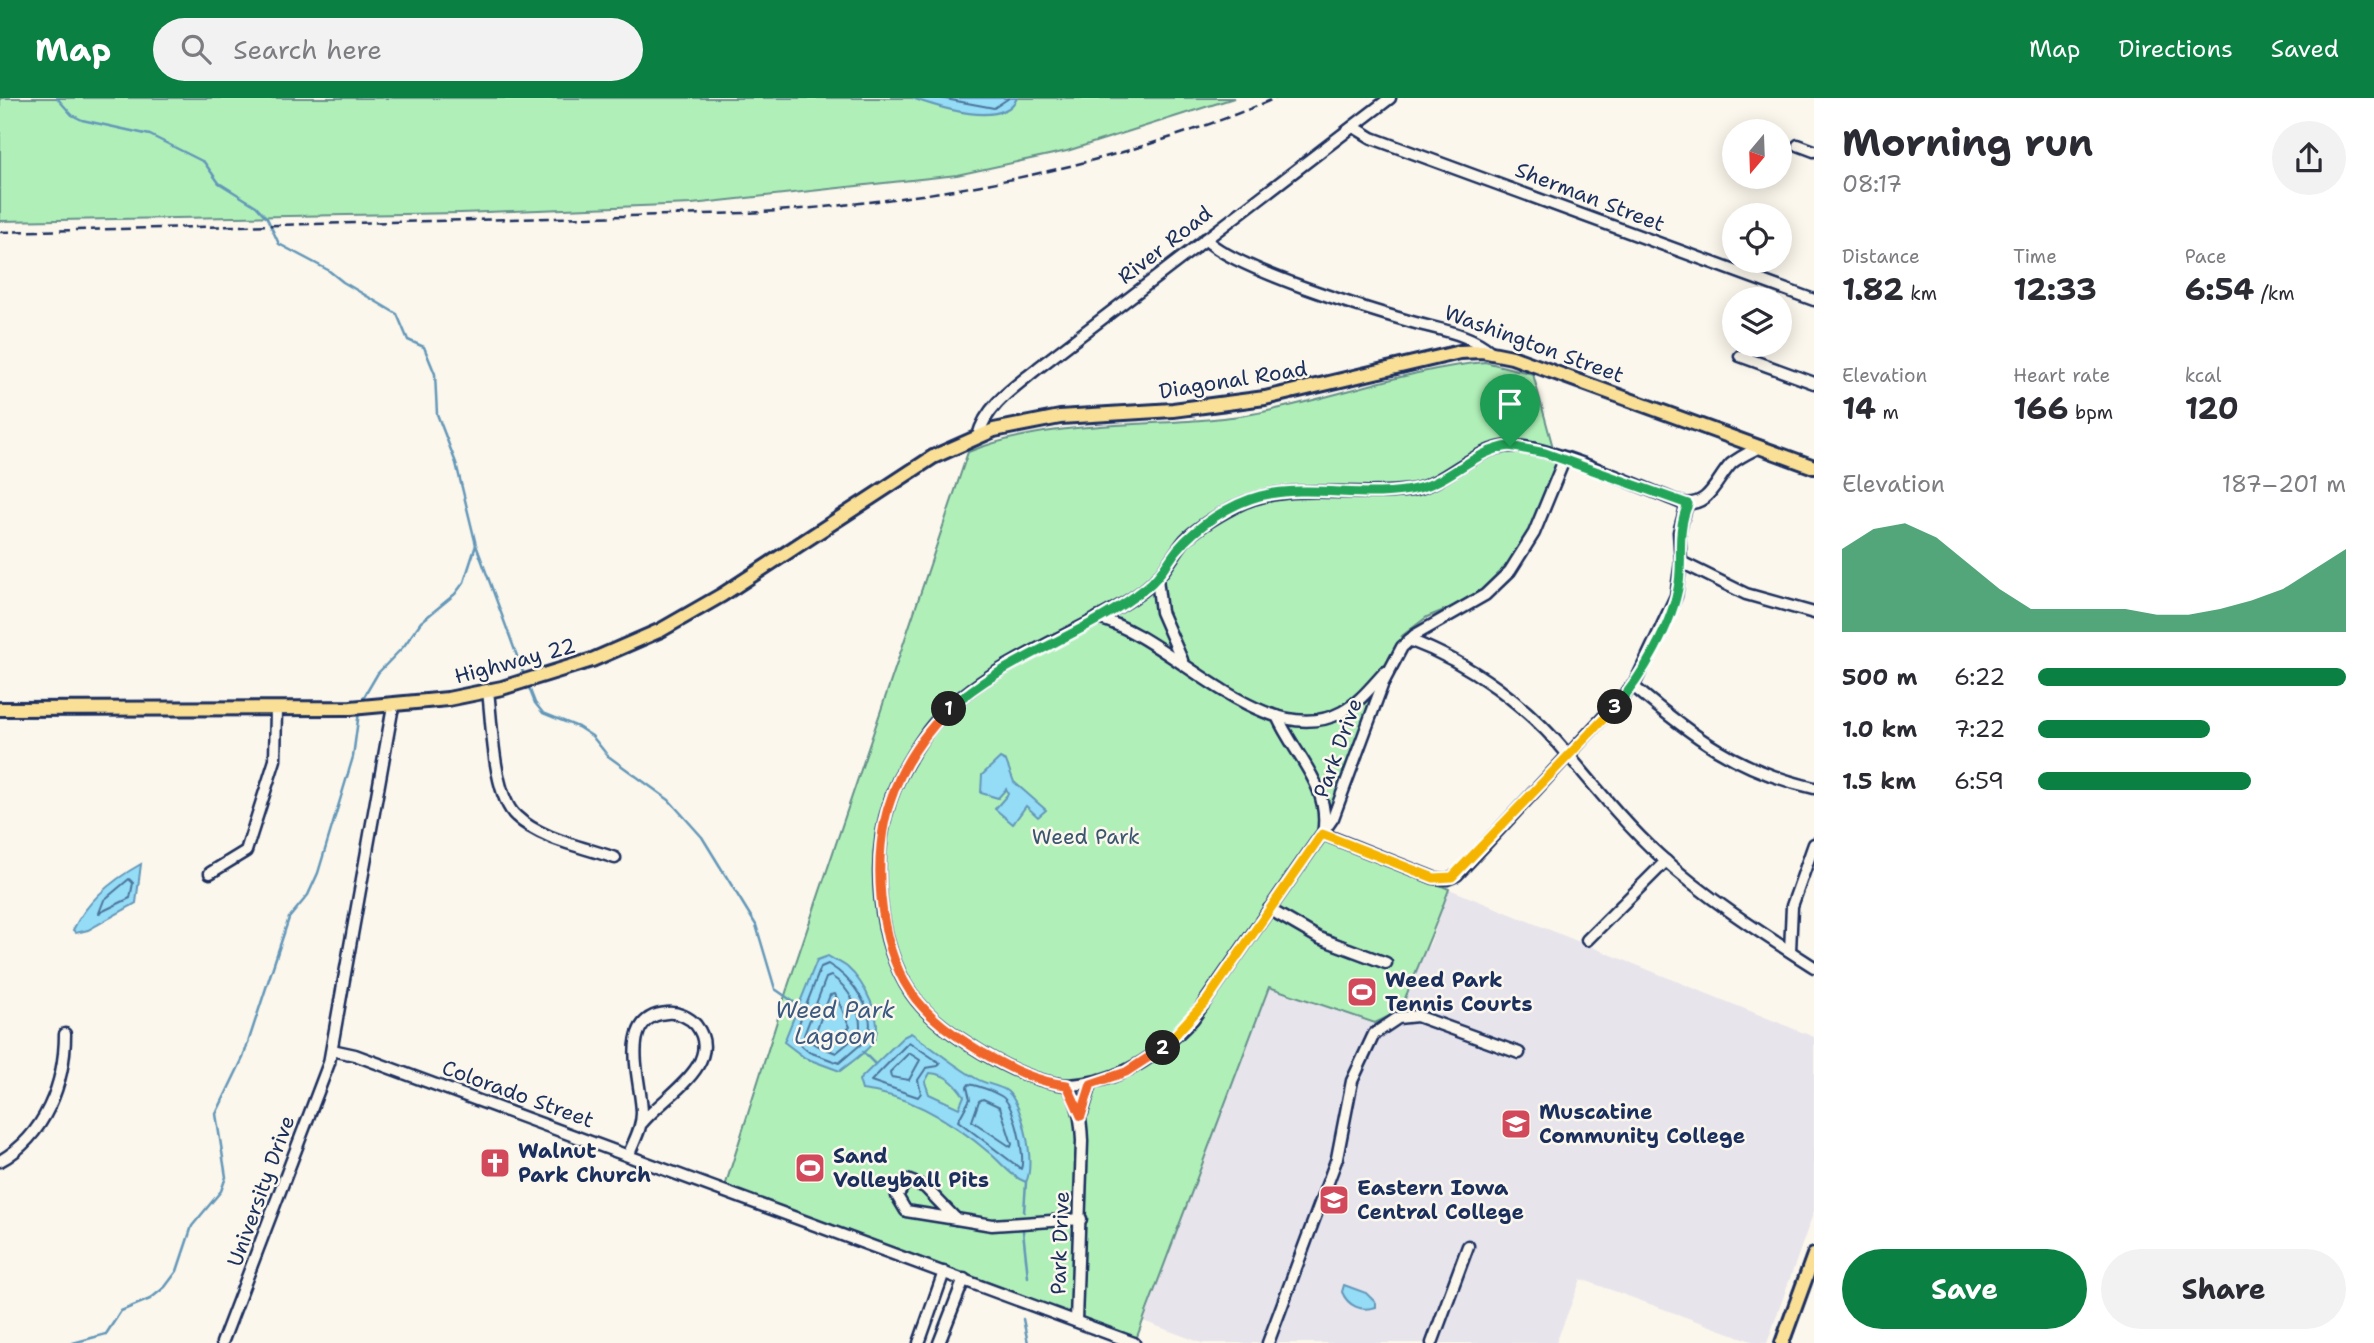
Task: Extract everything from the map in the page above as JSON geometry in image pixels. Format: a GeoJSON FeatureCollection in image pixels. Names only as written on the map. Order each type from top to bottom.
{"type":"FeatureCollection","features":[{"type":"Feature","properties":{"kind":"main road","name":"Diagonal Road"},"geometry":{"type":"LineString","coordinates":[[978,436],[1046,419],[1173,410],[1265,398],[1443,355],[1491,352]]}},
{"type":"Feature","properties":{"kind":"main road","name":"Washington Street"},"geometry":{"type":"LineString","coordinates":[[1491,352],[1512,357],[1814,467]]}},
{"type":"Feature","properties":{"kind":"main road","name":"Highway 22"},"geometry":{"type":"LineString","coordinates":[[0,709],[276,709],[393,706],[488,691],[592,660],[661,630],[722,595],[933,457],[978,436]]}},
{"type":"Feature","properties":{"kind":"main road"},"geometry":{"type":"LineString","coordinates":[[1782,1343],[1814,1255]]}},
{"type":"Feature","properties":{"kind":"street","name":"River Road"},"geometry":{"type":"LineString","coordinates":[[978,436],[984,418],[1006,394],[1390,98]]}},
{"type":"Feature","properties":{"kind":"street","name":"Sherman Street"},"geometry":{"type":"LineString","coordinates":[[1354,127],[1372,138],[1814,300]]}},
{"type":"Feature","properties":{"kind":"street"},"geometry":{"type":"LineString","coordinates":[[1798,145],[1814,151]]}},
{"type":"Feature","properties":{"kind":"street","name":"Washington Street"},"geometry":{"type":"LineString","coordinates":[[1205,239],[1216,250],[1260,269],[1395,317],[1475,339],[1491,352]]}},
{"type":"Feature","properties":{"kind":"street"},"geometry":{"type":"LineString","coordinates":[[1743,357],[1814,383]]}},
{"type":"Feature","properties":{"kind":"street","name":"Park Drive"},"geometry":{"type":"LineString","coordinates":[[1564,460],[1534,533],[1510,570],[1485,595],[1409,640],[1390,666],[1342,798],[1322,834],[1207,1000],[1176,1037],[1139,1065],[1091,1084],[1067,1085],[1039,1080],[996,1061],[946,1029],[918,1002],[900,974],[888,937],[881,876],[882,841],[890,799],[899,780],[937,721],[985,682],[1130,599],[1157,578],[1195,531],[1234,507],[1262,496],[1412,490],[1435,482],[1499,447],[1530,449],[1564,460],[1688,504]]}},
{"type":"Feature","properties":{"kind":"street"},"geometry":{"type":"LineString","coordinates":[[1277,716],[1284,732],[1308,765],[1321,797],[1322,834],[1420,873],[1440,879],[1457,875],[1633,686],[1676,596],[1681,562],[1679,531],[1688,504],[1705,499],[1733,463],[1760,447]]}},
{"type":"Feature","properties":{"kind":"street"},"geometry":{"type":"LineString","coordinates":[[1681,562],[1746,594],[1814,613]]}},
{"type":"Feature","properties":{"kind":"street"},"geometry":{"type":"LineString","coordinates":[[1157,578],[1161,612],[1186,665]]}},
{"type":"Feature","properties":{"kind":"street"},"geometry":{"type":"LineString","coordinates":[[1097,618],[1136,632],[1209,682],[1277,716],[1305,721],[1341,713],[1366,693],[1390,666]]}},
{"type":"Feature","properties":{"kind":"street"},"geometry":{"type":"LineString","coordinates":[[1409,640],[1444,654],[1490,682],[1569,755],[1666,861],[1727,909],[1814,967]]}},
{"type":"Feature","properties":{"kind":"street"},"geometry":{"type":"LineString","coordinates":[[1633,686],[1667,717],[1715,750],[1757,770],[1814,788]]}},
{"type":"Feature","properties":{"kind":"street"},"geometry":{"type":"LineString","coordinates":[[488,691],[502,791],[513,814],[529,826],[615,858]]}},
{"type":"Feature","properties":{"kind":"street"},"geometry":{"type":"LineString","coordinates":[[332,1050],[393,706]]}},
{"type":"Feature","properties":{"kind":"street"},"geometry":{"type":"LineString","coordinates":[[211,873],[246,851],[275,760],[276,709]]}},
{"type":"Feature","properties":{"kind":"street"},"geometry":{"type":"LineString","coordinates":[[1321,797],[1342,798]]}},
{"type":"Feature","properties":{"kind":"street"},"geometry":{"type":"LineString","coordinates":[[1790,951],[1792,906],[1814,844]]}},
{"type":"Feature","properties":{"kind":"street"},"geometry":{"type":"LineString","coordinates":[[1587,940],[1666,861]]}},
{"type":"Feature","properties":{"kind":"street"},"geometry":{"type":"LineString","coordinates":[[1269,909],[1319,938],[1386,963]]}},
{"type":"Feature","properties":{"kind":"street"},"geometry":{"type":"LineString","coordinates":[[629,1154],[642,1123],[693,1073],[705,1050],[702,1035],[690,1019],[680,1014],[665,1013],[650,1018],[637,1035],[634,1052],[642,1123]]}},
{"type":"Feature","properties":{"kind":"street"},"geometry":{"type":"LineString","coordinates":[[1268,1343],[1337,1158],[1352,1081],[1374,1034],[1398,1018],[1417,1016],[1519,1053]]}},
{"type":"Feature","properties":{"kind":"street"},"geometry":{"type":"LineString","coordinates":[[0,1161],[21,1145],[52,1103],[64,1065],[65,1034]]}},
{"type":"Feature","properties":{"kind":"street","name":"Colorado Street"},"geometry":{"type":"LineString","coordinates":[[332,1050],[355,1055],[629,1154],[1135,1343]]}},
{"type":"Feature","properties":{"kind":"street","name":"University Drive"},"geometry":{"type":"LineString","coordinates":[[222,1343],[251,1274],[332,1050]]}},
{"type":"Feature","properties":{"kind":"street"},"geometry":{"type":"LineString","coordinates":[[1081,1116],[1091,1084]]}},
{"type":"Feature","properties":{"kind":"street","name":"Park Drive"},"geometry":{"type":"LineString","coordinates":[[1067,1085],[1081,1116],[1081,1219],[1076,1321]]}},
{"type":"Feature","properties":{"kind":"street"},"geometry":{"type":"LineString","coordinates":[[956,1219],[918,1182],[907,1181],[900,1187],[898,1201],[906,1211],[992,1225],[1081,1219]]}},
{"type":"Feature","properties":{"kind":"street"},"geometry":{"type":"LineString","coordinates":[[1432,1343],[1468,1246]]}},
{"type":"Feature","properties":{"kind":"street"},"geometry":{"type":"LineString","coordinates":[[919,1343],[944,1272]]}},
{"type":"Feature","properties":{"kind":"street"},"geometry":{"type":"LineString","coordinates":[[939,1343],[964,1279]]}},
{"type":"Feature","properties":{"kind":"shaded area","name":"Muscatine Community College"},"geometry":{"type":"Polygon","coordinates":[[[1449,889],[1814,1037],[1814,1211],[1767,1343],[1757,1343],[1581,1279],[1556,1343],[1202,1343],[1143,1321],[1269,987],[1375,1023],[1400,1011],[1420,958],[1430,944],[1449,889]]]}},
{"type":"Feature","properties":{"kind":"green space"},"geometry":{"type":"Polygon","coordinates":[[[0,98],[1234,98],[1067,151],[957,175],[692,204],[461,213],[0,221],[0,98]]]}},
{"type":"Feature","properties":{"kind":"green space","name":"Weed Park"},"geometry":{"type":"Polygon","coordinates":[[[1485,362],[1533,374],[1558,466],[1529,538],[1505,571],[1474,598],[1427,617],[1402,636],[1322,836],[1449,889],[1400,1011],[1375,1023],[1269,987],[1135,1342],[724,1190],[788,986],[968,452],[1037,433],[1073,428],[1216,419],[1252,414],[1426,371],[1485,362]]]}},
{"type":"Feature","properties":{"kind":"water"},"geometry":{"type":"Polygon","coordinates":[[[912,98],[1017,98],[1009,107],[984,114],[953,110],[912,98]]]}},
{"type":"Feature","properties":{"kind":"water"},"geometry":{"type":"Polygon","coordinates":[[[1000,758],[1006,761],[1014,782],[1046,810],[1038,817],[1026,806],[1013,824],[995,809],[1008,794],[1006,789],[998,798],[981,793],[982,775],[1000,758]]]}},
{"type":"Feature","properties":{"kind":"water"},"geometry":{"type":"Polygon","coordinates":[[[141,864],[136,903],[88,930],[76,933],[73,930],[79,919],[94,900],[111,884],[141,864]]]}},
{"type":"Feature","properties":{"kind":"water","name":"Weed Park Lagoon"},"geometry":{"type":"Polygon","coordinates":[[[828,956],[847,967],[860,982],[871,1002],[877,1023],[870,1046],[840,1071],[805,1058],[784,1042],[817,960],[828,956]]]}},
{"type":"Feature","properties":{"kind":"water","name":"Weed Park Lagoon"},"geometry":{"type":"Polygon","coordinates":[[[911,1033],[968,1074],[1007,1091],[1013,1098],[1023,1121],[1029,1149],[1029,1173],[1026,1182],[1012,1174],[963,1132],[932,1113],[898,1098],[862,1090],[859,1080],[903,1037],[911,1033]],[[930,1073],[925,1082],[929,1094],[959,1108],[964,1096],[957,1087],[941,1075],[930,1073]]]}},
{"type":"Feature","properties":{"kind":"water"},"geometry":{"type":"Polygon","coordinates":[[[1344,1285],[1366,1293],[1376,1303],[1376,1307],[1365,1309],[1351,1304],[1342,1292],[1344,1285]]]}},
{"type":"Feature","properties":{"kind":"waterway"},"geometry":{"type":"LineString","coordinates":[[57,98],[72,115],[82,120],[150,135],[204,162],[219,183],[256,206],[267,218],[279,244],[328,270],[397,314],[408,340],[424,347],[435,374],[437,414],[456,463],[476,545],[524,675]]}},
{"type":"Feature","properties":{"kind":"waterway"},"geometry":{"type":"LineString","coordinates":[[361,702],[378,673],[404,646],[421,622],[455,594],[464,582],[476,545]]}},
{"type":"Feature","properties":{"kind":"waterway"},"geometry":{"type":"LineString","coordinates":[[528,685],[535,703],[543,713],[578,727],[592,736],[608,756],[669,800],[702,837],[756,925],[775,989],[798,1005]]}},
{"type":"Feature","properties":{"kind":"waterway"},"geometry":{"type":"LineString","coordinates":[[73,1343],[106,1334],[121,1311],[150,1299],[165,1287],[177,1271],[192,1226],[221,1191],[226,1177],[216,1114],[243,1058],[289,918],[308,895],[318,873],[353,757],[359,712]]}},
{"type":"Feature","properties":{"kind":"waterway"},"geometry":{"type":"LineString","coordinates":[[863,1052],[875,1064]]}},
{"type":"Feature","properties":{"kind":"waterway"},"geometry":{"type":"LineString","coordinates":[[1024,1212],[1026,1182]]}},
{"type":"Feature","properties":{"kind":"waterway"},"geometry":{"type":"LineString","coordinates":[[1023,1231],[1028,1277]]}},
{"type":"Feature","properties":{"kind":"waterway"},"geometry":{"type":"LineString","coordinates":[[1023,1319],[1028,1343]]}},
{"type":"Feature","properties":{"kind":"railway"},"geometry":{"type":"LineString","coordinates":[[0,232],[747,213],[815,208],[950,190],[1083,163],[1213,123],[1276,98]]}},
{"type":"Feature","properties":{"kind":"place","name":"Weed Park Tennis Courts"},"geometry":{"type":"Point","coordinates":[1362,992]}},
{"type":"Feature","properties":{"kind":"place","name":"Muscatine Community College"},"geometry":{"type":"Point","coordinates":[1516,1124]}},
{"type":"Feature","properties":{"kind":"place","name":"Walnut Park Church"},"geometry":{"type":"Point","coordinates":[495,1163]}},
{"type":"Feature","properties":{"kind":"place","name":"Sand Volleyball Pits"},"geometry":{"type":"Point","coordinates":[810,1168]}},
{"type":"Feature","properties":{"kind":"place","name":"Eastern Iowa Central College"},"geometry":{"type":"Point","coordinates":[1334,1200]}},
{"type":"Feature","properties":{"kind":"route"},"geometry":{"type":"LineString","coordinates":[[1510,446],[1545,453],[1688,504],[1679,531],[1681,562],[1676,596],[1645,666],[1633,686],[1457,875],[1447,879],[1434,878],[1322,834],[1193,1018],[1176,1037],[1139,1065],[1108,1080],[1091,1084],[1081,1116],[1067,1085],[1039,1080],[996,1061],[932,1017],[910,991],[894,960],[883,910],[882,841],[890,799],[899,780],[912,755],[951,707],[985,682],[1041,648],[1111,611],[1147,587],[1195,531],[1234,507],[1262,496],[1288,493],[1393,492],[1422,488],[1484,453],[1510,446]]}}]}
